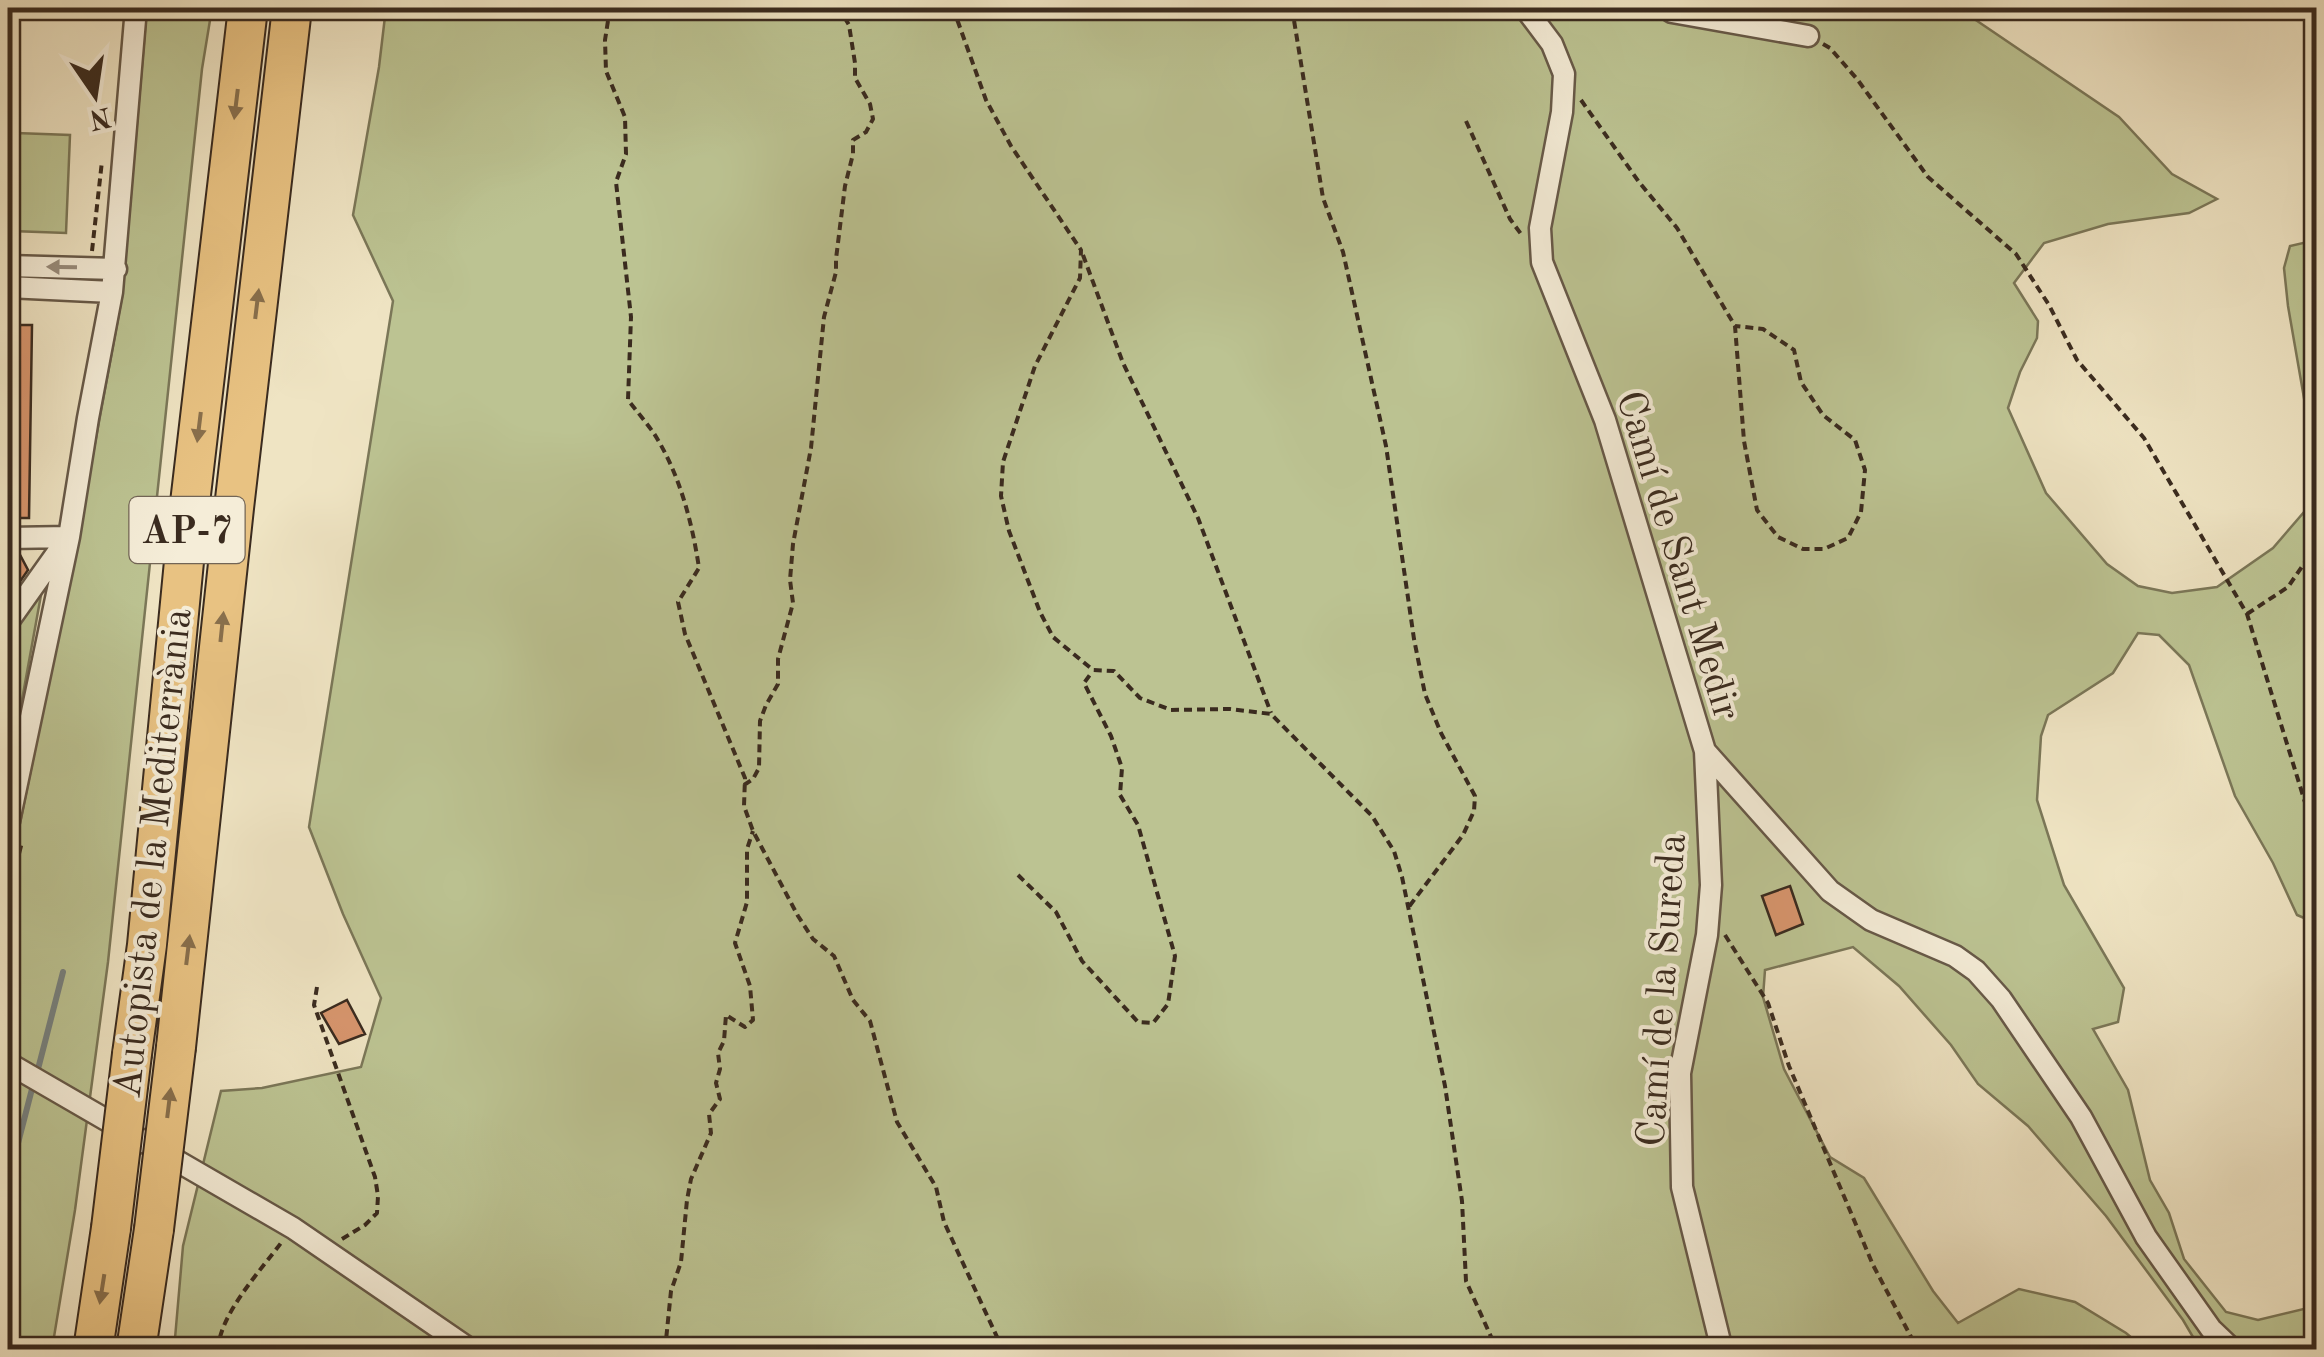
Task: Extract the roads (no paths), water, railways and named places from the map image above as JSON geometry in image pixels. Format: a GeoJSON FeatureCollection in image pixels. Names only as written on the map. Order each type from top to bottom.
{"type":"FeatureCollection","features":[{"type":"Feature","properties":{"kind":"highway","name":"Autopista de la Mediterrània"},"geometry":{"type":"LineString","coordinates":[[93,1350],[112,1228],[146,945],[188,520],[248,8]]}},
{"type":"Feature","properties":{"kind":"highway","name":"Autopista de la Mediterrània"},"geometry":{"type":"LineString","coordinates":[[136,1350],[176,1047],[292,8]]}},
{"type":"Feature","properties":{"kind":"street"},"geometry":{"type":"LineString","coordinates":[[8,826],[16,749],[69,537],[116,268],[136,8]]}},
{"type":"Feature","properties":{"kind":"street","name":"Camí de Sant Medir"},"geometry":{"type":"LineString","coordinates":[[1525,8],[1552,44],[1564,74],[1562,112],[1540,228],[1542,262],[1605,420],[1705,750],[1830,891],[1871,920],[1956,956],[2001,999],[2081,1117],[2146,1237],[2212,1329],[2233,1350]]}},
{"type":"Feature","properties":{"kind":"street"},"geometry":{"type":"LineString","coordinates":[[1666,8],[1808,36]]}},
{"type":"Feature","properties":{"kind":"street"},"geometry":{"type":"LineString","coordinates":[[8,266],[116,268]]}},
{"type":"Feature","properties":{"kind":"street"},"geometry":{"type":"LineString","coordinates":[[8,287],[112,292]]}},
{"type":"Feature","properties":{"kind":"street"},"geometry":{"type":"LineString","coordinates":[[8,538],[69,537]]}},
{"type":"Feature","properties":{"kind":"street"},"geometry":{"type":"LineString","coordinates":[[8,622],[69,537]]}},
{"type":"Feature","properties":{"kind":"street","name":"Camí de la Sureda"},"geometry":{"type":"LineString","coordinates":[[1705,750],[1711,885],[1707,934],[1680,1073],[1682,1186],[1722,1350]]}},
{"type":"Feature","properties":{"kind":"street"},"geometry":{"type":"LineString","coordinates":[[8,1063],[293,1228],[471,1350]]}},
{"type":"Feature","properties":{"kind":"waterway"},"geometry":{"type":"LineString","coordinates":[[37,1073],[63,972]]}},
{"type":"Feature","properties":{"kind":"waterway"},"geometry":{"type":"LineString","coordinates":[[8,1182],[33,1085]]}}]}
